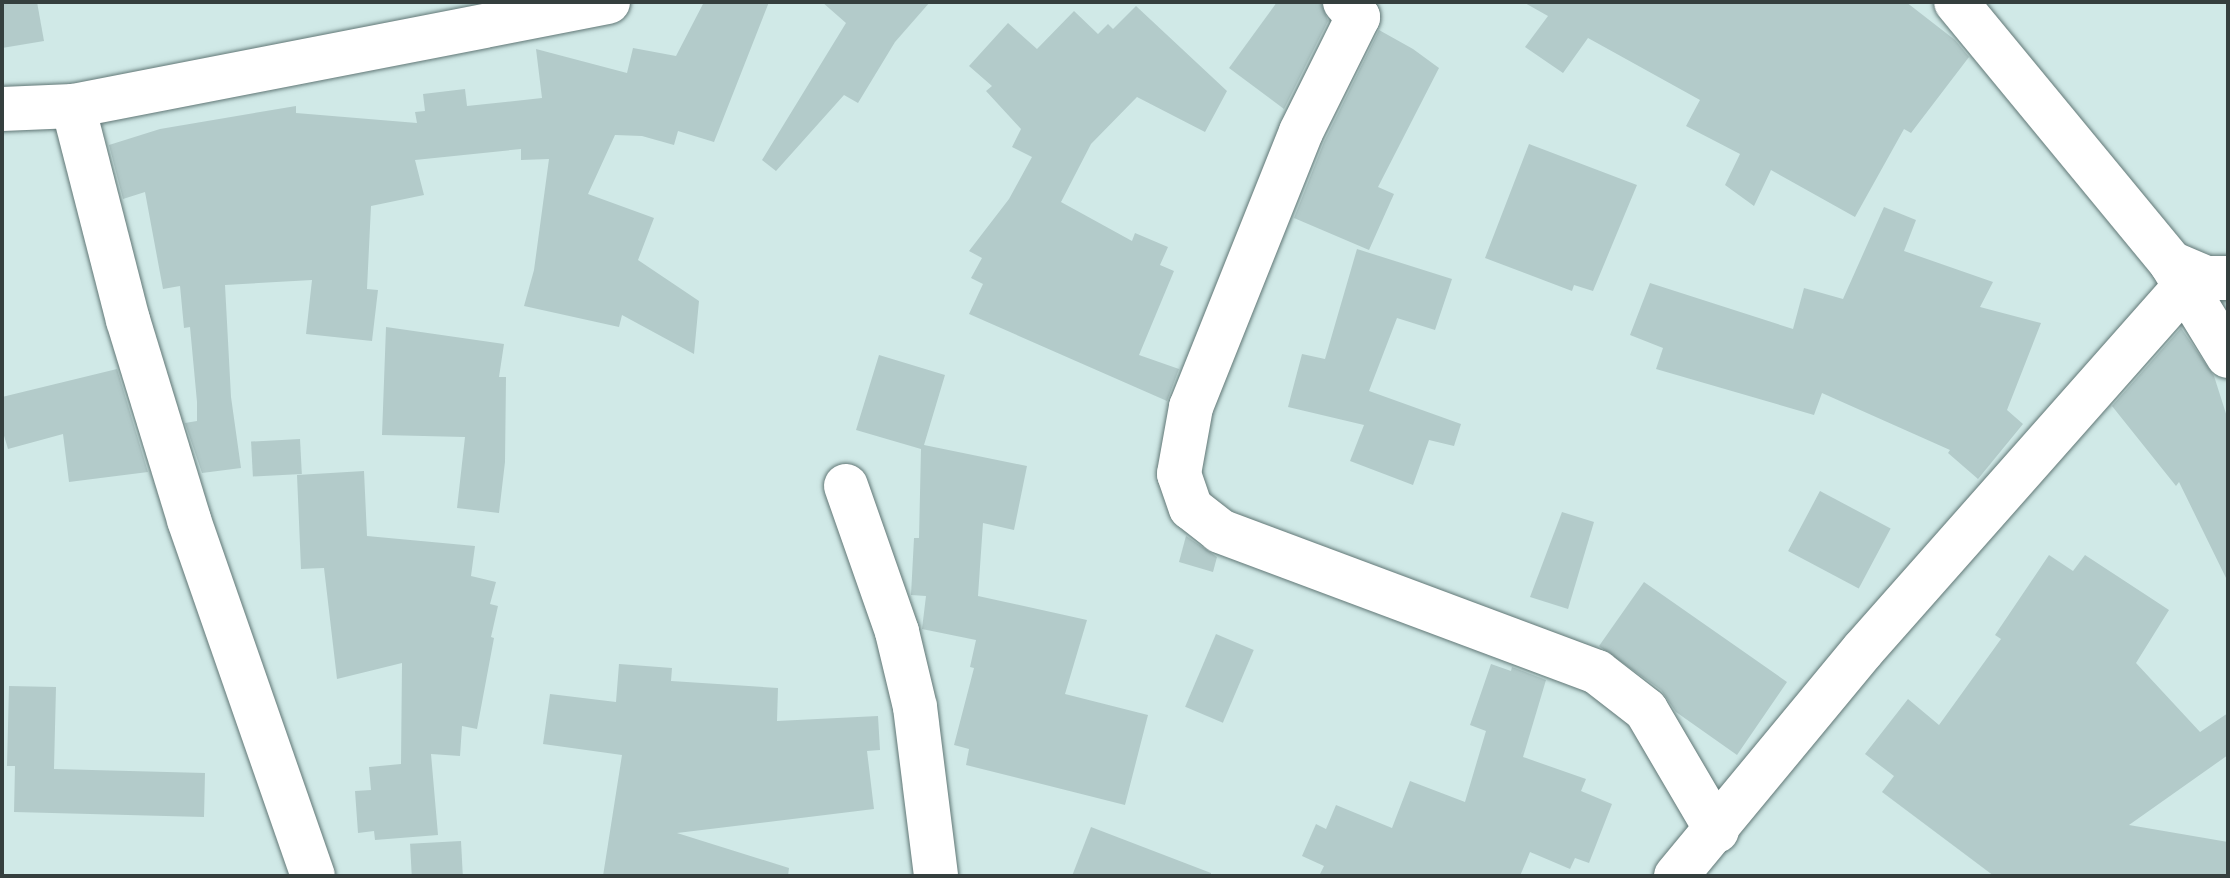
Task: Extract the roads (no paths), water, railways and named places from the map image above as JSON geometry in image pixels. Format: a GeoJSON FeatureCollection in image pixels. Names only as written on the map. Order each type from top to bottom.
{"type":"FeatureCollection","features":[{"type":"Feature","properties":{"kind":"street"},"geometry":{"type":"LineString","coordinates":[[2,109],[73,106],[608,2]]}},
{"type":"Feature","properties":{"kind":"street"},"geometry":{"type":"LineString","coordinates":[[1345,2],[1358,17],[1301,132],[1191,407],[1179,474],[1191,508],[1220,531],[1597,672],[1646,710],[1717,831]]}},
{"type":"Feature","properties":{"kind":"street"},"geometry":{"type":"LineString","coordinates":[[1956,2],[2198,276],[2228,356]]}},
{"type":"Feature","properties":{"kind":"street"},"geometry":{"type":"LineString","coordinates":[[73,106],[128,320],[189,520],[313,876]]}},
{"type":"Feature","properties":{"kind":"street"},"geometry":{"type":"LineString","coordinates":[[1676,876],[1717,831],[1863,650],[2228,241]]}},
{"type":"Feature","properties":{"kind":"street"},"geometry":{"type":"LineString","coordinates":[[846,486],[897,632],[915,707],[936,876]]}}]}
